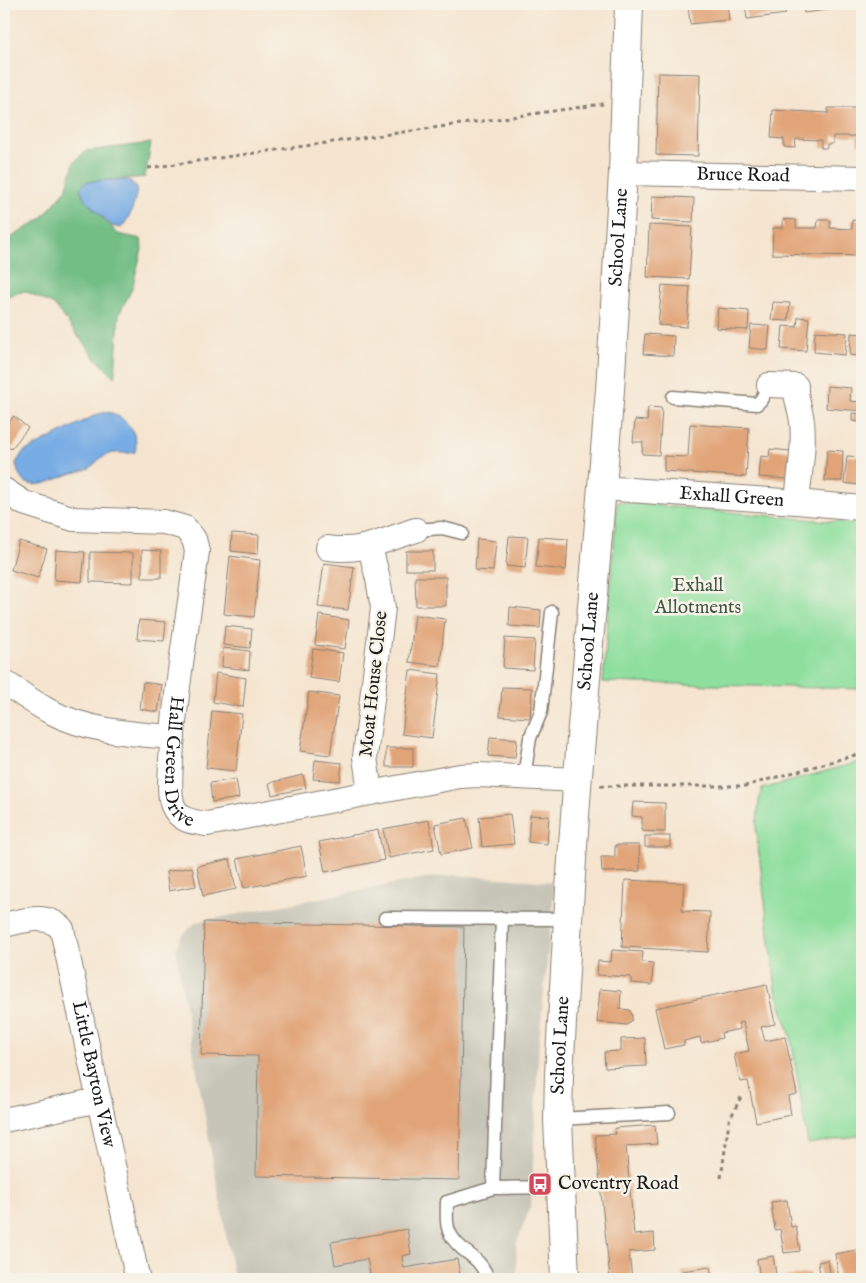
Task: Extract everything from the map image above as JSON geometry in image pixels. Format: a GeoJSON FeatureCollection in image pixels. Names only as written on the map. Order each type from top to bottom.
{"type":"FeatureCollection","features":[{"type":"Feature","properties":{"kind":"street","name":"School Lane"},"geometry":{"type":"LineString","coordinates":[[565,1279],[558,1120],[568,919],[610,390],[623,173],[629,4]]}},
{"type":"Feature","properties":{"kind":"street","name":"Bruce Road"},"geometry":{"type":"LineString","coordinates":[[623,173],[862,178]]}},
{"type":"Feature","properties":{"kind":"street"},"geometry":{"type":"LineString","coordinates":[[769,385],[796,386],[796,398],[802,422],[797,502]]}},
{"type":"Feature","properties":{"kind":"street","name":"Exhall Green"},"geometry":{"type":"LineString","coordinates":[[602,488],[862,508]]}},
{"type":"Feature","properties":{"kind":"street","name":"Hall Green Drive"},"geometry":{"type":"LineString","coordinates":[[4,490],[24,503],[74,519],[164,522],[184,528],[194,539],[197,551],[173,737],[170,783],[172,804],[178,815],[189,822],[208,824],[460,776],[524,777],[578,783]]}},
{"type":"Feature","properties":{"kind":"street"},"geometry":{"type":"LineString","coordinates":[[328,548],[344,550],[370,547],[387,539],[416,530]]}},
{"type":"Feature","properties":{"kind":"street","name":"Moat House Close"},"geometry":{"type":"LineString","coordinates":[[370,547],[378,579],[382,608],[365,758],[370,792]]}},
{"type":"Feature","properties":{"kind":"street"},"geometry":{"type":"LineString","coordinates":[[4,682],[50,712],[83,725],[120,733],[173,737]]}},
{"type":"Feature","properties":{"kind":"street","name":"Little Bayton View"},"geometry":{"type":"LineString","coordinates":[[4,925],[26,920],[42,919],[57,924],[62,929],[137,1276],[136,1279]]}},
{"type":"Feature","properties":{"kind":"street"},"geometry":{"type":"LineString","coordinates":[[4,1120],[99,1100]]}},
{"type":"Feature","properties":{"kind":"lane"},"geometry":{"type":"LineString","coordinates":[[673,397],[757,404],[769,385]]}},
{"type":"Feature","properties":{"kind":"lane"},"geometry":{"type":"LineString","coordinates":[[416,530],[442,528],[462,533]]}},
{"type":"Feature","properties":{"kind":"lane"},"geometry":{"type":"LineString","coordinates":[[524,777],[530,738],[541,712],[552,612]]}},
{"type":"Feature","properties":{"kind":"lane"},"geometry":{"type":"LineString","coordinates":[[385,918],[568,919]]}},
{"type":"Feature","properties":{"kind":"lane"},"geometry":{"type":"LineString","coordinates":[[493,1188],[502,918]]}},
{"type":"Feature","properties":{"kind":"lane"},"geometry":{"type":"LineString","coordinates":[[558,1120],[669,1112]]}},
{"type":"Feature","properties":{"kind":"lane"},"geometry":{"type":"LineString","coordinates":[[488,1279],[480,1262],[451,1237],[447,1221],[447,1202],[493,1188],[560,1187]]}},
{"type":"Feature","properties":{"kind":"path"},"geometry":{"type":"LineString","coordinates":[[148,168],[626,101]]}},
{"type":"Feature","properties":{"kind":"path"},"geometry":{"type":"LineString","coordinates":[[578,783],[745,786],[862,753]]}},
{"type":"Feature","properties":{"kind":"path"},"geometry":{"type":"LineString","coordinates":[[722,1178],[729,1122],[741,1097]]}},
{"type":"Feature","properties":{"kind":"shaded area"},"geometry":{"type":"Polygon","coordinates":[[[455,875],[555,882],[539,1040],[531,1205],[516,1245],[517,1279],[234,1279],[179,971],[176,949],[181,937],[196,922],[420,879],[455,875]]]}},
{"type":"Feature","properties":{"kind":"green space"},"geometry":{"type":"Polygon","coordinates":[[[151,143],[145,177],[86,182],[80,188],[85,200],[118,234],[141,239],[142,249],[132,289],[119,314],[115,378],[95,358],[54,305],[25,291],[4,297],[4,242],[41,219],[66,190],[74,162],[86,151],[151,143]]]}},
{"type":"Feature","properties":{"kind":"green space","name":"Exhall Allotments"},"geometry":{"type":"Polygon","coordinates":[[[617,502],[862,524],[862,689],[603,682],[617,502]]]}},
{"type":"Feature","properties":{"kind":"green space"},"geometry":{"type":"Polygon","coordinates":[[[862,761],[862,1135],[808,1144],[791,1038],[776,989],[756,830],[759,801],[762,789],[862,761]]]}},
{"type":"Feature","properties":{"kind":"water"},"geometry":{"type":"Polygon","coordinates":[[[128,180],[137,187],[132,209],[121,228],[112,226],[85,200],[80,188],[86,182],[128,180]]]}},
{"type":"Feature","properties":{"kind":"water"},"geometry":{"type":"Polygon","coordinates":[[[108,412],[120,417],[130,427],[135,439],[135,452],[109,454],[101,458],[90,468],[43,484],[29,484],[23,480],[16,463],[23,452],[98,414],[108,412]]]}},
{"type":"Feature","properties":{"kind":"building"},"geometry":{"type":"Polygon","coordinates":[[[688,4],[727,4],[729,20],[690,24],[688,4]]]}},
{"type":"Feature","properties":{"kind":"building"},"geometry":{"type":"Polygon","coordinates":[[[745,4],[784,4],[786,14],[747,19],[745,4]]]}},
{"type":"Feature","properties":{"kind":"building"},"geometry":{"type":"Polygon","coordinates":[[[803,4],[842,4],[842,8],[804,13],[803,4]]]}},
{"type":"Feature","properties":{"kind":"building"},"geometry":{"type":"Polygon","coordinates":[[[658,73],[700,74],[698,156],[656,155],[658,73]]]}},
{"type":"Feature","properties":{"kind":"building"},"geometry":{"type":"Polygon","coordinates":[[[828,108],[862,108],[862,145],[857,144],[857,136],[833,136],[833,144],[827,144],[827,148],[821,148],[821,140],[796,139],[795,148],[784,147],[784,139],[771,138],[773,110],[828,113],[828,108]]]}},
{"type":"Feature","properties":{"kind":"building"},"geometry":{"type":"Polygon","coordinates":[[[652,196],[694,198],[693,222],[651,220],[652,196]]]}},
{"type":"Feature","properties":{"kind":"building"},"geometry":{"type":"Polygon","coordinates":[[[783,219],[796,220],[796,228],[817,228],[818,220],[830,220],[830,228],[852,229],[852,220],[862,221],[862,256],[772,254],[773,228],[783,228],[783,219]]]}},
{"type":"Feature","properties":{"kind":"building"},"geometry":{"type":"Polygon","coordinates":[[[649,225],[692,227],[689,279],[647,277],[649,225]]]}},
{"type":"Feature","properties":{"kind":"building"},"geometry":{"type":"Polygon","coordinates":[[[662,285],[690,287],[687,327],[658,325],[662,285]]]}},
{"type":"Feature","properties":{"kind":"building"},"geometry":{"type":"Polygon","coordinates":[[[773,302],[790,303],[788,321],[771,320],[773,302]]]}},
{"type":"Feature","properties":{"kind":"building"},"geometry":{"type":"Polygon","coordinates":[[[718,308],[749,311],[748,330],[716,328],[718,308]]]}},
{"type":"Feature","properties":{"kind":"building"},"geometry":{"type":"Polygon","coordinates":[[[798,317],[809,318],[806,351],[781,349],[783,326],[797,327],[798,317]]]}},
{"type":"Feature","properties":{"kind":"building"},"geometry":{"type":"Polygon","coordinates":[[[751,325],[770,326],[768,350],[749,348],[751,325]]]}},
{"type":"Feature","properties":{"kind":"building"},"geometry":{"type":"Polygon","coordinates":[[[815,331],[847,333],[845,355],[814,352],[815,331]]]}},
{"type":"Feature","properties":{"kind":"building"},"geometry":{"type":"Polygon","coordinates":[[[851,333],[862,334],[862,356],[850,355],[851,333]]]}},
{"type":"Feature","properties":{"kind":"building"},"geometry":{"type":"Polygon","coordinates":[[[645,334],[674,336],[673,356],[643,354],[645,334]]]}},
{"type":"Feature","properties":{"kind":"building"},"geometry":{"type":"Polygon","coordinates":[[[827,386],[851,388],[850,401],[862,402],[862,411],[826,408],[827,386]]]}},
{"type":"Feature","properties":{"kind":"building"},"geometry":{"type":"Polygon","coordinates":[[[648,407],[662,408],[659,455],[642,454],[643,442],[633,442],[635,420],[647,421],[648,407]]]}},
{"type":"Feature","properties":{"kind":"building"},"geometry":{"type":"Polygon","coordinates":[[[852,413],[862,414],[862,422],[852,421],[852,413]]]}},
{"type":"Feature","properties":{"kind":"building"},"geometry":{"type":"Polygon","coordinates":[[[14,416],[28,428],[11,449],[4,443],[4,428],[14,416]]]}},
{"type":"Feature","properties":{"kind":"building"},"geometry":{"type":"Polygon","coordinates":[[[690,424],[749,428],[746,477],[664,471],[664,456],[688,457],[690,424]]]}},
{"type":"Feature","properties":{"kind":"building"},"geometry":{"type":"Polygon","coordinates":[[[770,449],[790,451],[788,479],[759,477],[761,456],[769,457],[770,449]]]}},
{"type":"Feature","properties":{"kind":"building"},"geometry":{"type":"Polygon","coordinates":[[[827,450],[843,451],[842,481],[825,481],[827,450]]]}},
{"type":"Feature","properties":{"kind":"building"},"geometry":{"type":"Polygon","coordinates":[[[847,456],[862,457],[860,485],[844,483],[847,456]]]}},
{"type":"Feature","properties":{"kind":"building"},"geometry":{"type":"Polygon","coordinates":[[[4,525],[9,526],[4,539],[4,525]]]}},
{"type":"Feature","properties":{"kind":"building"},"geometry":{"type":"Polygon","coordinates":[[[232,533],[259,535],[258,554],[231,551],[232,533]]]}},
{"type":"Feature","properties":{"kind":"building"},"geometry":{"type":"Polygon","coordinates":[[[509,536],[528,537],[525,568],[506,566],[509,536]]]}},
{"type":"Feature","properties":{"kind":"building"},"geometry":{"type":"Polygon","coordinates":[[[539,537],[568,539],[566,570],[536,567],[539,537]]]}},
{"type":"Feature","properties":{"kind":"building"},"geometry":{"type":"Polygon","coordinates":[[[477,539],[496,541],[493,571],[475,570],[477,539]]]}},
{"type":"Feature","properties":{"kind":"building"},"geometry":{"type":"Polygon","coordinates":[[[19,541],[47,549],[38,578],[11,570],[19,541]]]}},
{"type":"Feature","properties":{"kind":"building"},"geometry":{"type":"Polygon","coordinates":[[[56,550],[85,552],[82,582],[54,580],[56,550]]]}},
{"type":"Feature","properties":{"kind":"building"},"geometry":{"type":"Polygon","coordinates":[[[142,550],[161,551],[161,578],[142,578],[142,550]]]}},
{"type":"Feature","properties":{"kind":"building"},"geometry":{"type":"Polygon","coordinates":[[[406,551],[433,551],[433,570],[406,570],[406,551]]]}},
{"type":"Feature","properties":{"kind":"building"},"geometry":{"type":"Polygon","coordinates":[[[90,552],[133,553],[133,583],[90,582],[90,552]]]}},
{"type":"Feature","properties":{"kind":"building"},"geometry":{"type":"Polygon","coordinates":[[[230,556],[260,560],[254,617],[224,614],[230,556]]]}},
{"type":"Feature","properties":{"kind":"building"},"geometry":{"type":"Polygon","coordinates":[[[324,563],[354,567],[348,610],[318,607],[324,563]]]}},
{"type":"Feature","properties":{"kind":"building"},"geometry":{"type":"Polygon","coordinates":[[[415,577],[446,577],[446,606],[416,606],[415,577]]]}},
{"type":"Feature","properties":{"kind":"building"},"geometry":{"type":"Polygon","coordinates":[[[510,607],[541,610],[540,628],[509,626],[510,607]]]}},
{"type":"Feature","properties":{"kind":"building"},"geometry":{"type":"Polygon","coordinates":[[[319,615],[349,620],[345,649],[315,645],[319,615]]]}},
{"type":"Feature","properties":{"kind":"building"},"geometry":{"type":"Polygon","coordinates":[[[415,615],[445,619],[440,666],[409,662],[415,615]]]}},
{"type":"Feature","properties":{"kind":"building"},"geometry":{"type":"Polygon","coordinates":[[[139,620],[166,622],[164,641],[137,639],[139,620]]]}},
{"type":"Feature","properties":{"kind":"building"},"geometry":{"type":"Polygon","coordinates":[[[225,626],[252,629],[250,648],[223,645],[225,626]]]}},
{"type":"Feature","properties":{"kind":"building"},"geometry":{"type":"Polygon","coordinates":[[[505,638],[535,640],[533,670],[503,668],[505,638]]]}},
{"type":"Feature","properties":{"kind":"building"},"geometry":{"type":"Polygon","coordinates":[[[223,648],[250,651],[249,670],[222,667],[223,648]]]}},
{"type":"Feature","properties":{"kind":"building"},"geometry":{"type":"Polygon","coordinates":[[[313,649],[343,653],[339,682],[309,678],[313,649]]]}},
{"type":"Feature","properties":{"kind":"building"},"geometry":{"type":"Polygon","coordinates":[[[410,670],[440,674],[432,738],[402,734],[410,670]]]}},
{"type":"Feature","properties":{"kind":"building"},"geometry":{"type":"Polygon","coordinates":[[[216,673],[246,678],[243,707],[213,702],[216,673]]]}},
{"type":"Feature","properties":{"kind":"building"},"geometry":{"type":"Polygon","coordinates":[[[143,682],[162,685],[158,712],[140,709],[143,682]]]}},
{"type":"Feature","properties":{"kind":"building"},"geometry":{"type":"Polygon","coordinates":[[[502,687],[532,688],[530,718],[500,716],[502,687]]]}},
{"type":"Feature","properties":{"kind":"building"},"geometry":{"type":"Polygon","coordinates":[[[309,692],[339,696],[330,755],[300,751],[309,692]]]}},
{"type":"Feature","properties":{"kind":"building"},"geometry":{"type":"Polygon","coordinates":[[[212,711],[242,714],[236,771],[206,768],[212,711]]]}},
{"type":"Feature","properties":{"kind":"building"},"geometry":{"type":"Polygon","coordinates":[[[490,737],[517,739],[515,758],[488,756],[490,737]]]}},
{"type":"Feature","properties":{"kind":"building"},"geometry":{"type":"Polygon","coordinates":[[[386,748],[413,748],[413,767],[386,767],[386,748]]]}},
{"type":"Feature","properties":{"kind":"building"},"geometry":{"type":"Polygon","coordinates":[[[315,760],[342,763],[340,781],[313,779],[315,760]]]}},
{"type":"Feature","properties":{"kind":"building"},"geometry":{"type":"Polygon","coordinates":[[[303,775],[306,788],[272,795],[269,783],[303,775]]]}},
{"type":"Feature","properties":{"kind":"building"},"geometry":{"type":"Polygon","coordinates":[[[236,779],[239,798],[212,802],[210,783],[236,779]]]}},
{"type":"Feature","properties":{"kind":"building"},"geometry":{"type":"Polygon","coordinates":[[[633,802],[665,803],[665,832],[642,831],[642,817],[632,816],[633,802]]]}},
{"type":"Feature","properties":{"kind":"building"},"geometry":{"type":"Polygon","coordinates":[[[510,814],[514,844],[482,847],[479,817],[510,814]]]}},
{"type":"Feature","properties":{"kind":"building"},"geometry":{"type":"Polygon","coordinates":[[[530,815],[549,816],[547,844],[528,842],[530,815]]]}},
{"type":"Feature","properties":{"kind":"building"},"geometry":{"type":"Polygon","coordinates":[[[466,818],[473,848],[441,854],[435,824],[466,818]]]}},
{"type":"Feature","properties":{"kind":"building"},"geometry":{"type":"Polygon","coordinates":[[[429,820],[434,849],[389,858],[383,829],[429,820]]]}},
{"type":"Feature","properties":{"kind":"building"},"geometry":{"type":"Polygon","coordinates":[[[378,830],[384,860],[325,872],[319,842],[378,830]]]}},
{"type":"Feature","properties":{"kind":"building"},"geometry":{"type":"Polygon","coordinates":[[[645,836],[670,836],[670,847],[645,847],[645,836]]]}},
{"type":"Feature","properties":{"kind":"building"},"geometry":{"type":"Polygon","coordinates":[[[615,845],[639,845],[640,871],[602,872],[601,857],[615,857],[615,845]]]}},
{"type":"Feature","properties":{"kind":"building"},"geometry":{"type":"Polygon","coordinates":[[[301,846],[307,876],[244,888],[237,859],[301,846]]]}},
{"type":"Feature","properties":{"kind":"building"},"geometry":{"type":"Polygon","coordinates":[[[230,859],[236,889],[203,896],[197,866],[230,859]]]}},
{"type":"Feature","properties":{"kind":"building"},"geometry":{"type":"Polygon","coordinates":[[[192,867],[196,886],[169,891],[166,872],[192,867]]]}},
{"type":"Feature","properties":{"kind":"building"},"geometry":{"type":"Polygon","coordinates":[[[625,880],[684,883],[682,911],[710,912],[708,952],[622,947],[625,880]]]}},
{"type":"Feature","properties":{"kind":"building"},"geometry":{"type":"Polygon","coordinates":[[[204,922],[464,927],[459,1180],[256,1176],[258,1056],[201,1055],[204,922]]]}},
{"type":"Feature","properties":{"kind":"building"},"geometry":{"type":"Polygon","coordinates":[[[612,950],[643,952],[642,962],[653,963],[652,985],[631,983],[631,977],[597,975],[598,961],[611,962],[612,950]]]}},
{"type":"Feature","properties":{"kind":"building"},"geometry":{"type":"Polygon","coordinates":[[[767,984],[775,1024],[761,1027],[765,1041],[785,1037],[797,1094],[788,1096],[791,1115],[756,1122],[748,1081],[740,1082],[734,1054],[749,1051],[743,1022],[738,1023],[740,1029],[721,1033],[722,1038],[701,1043],[700,1037],[684,1041],[684,1045],[664,1049],[655,1008],[767,984]]]}},
{"type":"Feature","properties":{"kind":"building"},"geometry":{"type":"Polygon","coordinates":[[[600,989],[621,991],[620,1009],[630,1010],[632,1015],[632,1020],[627,1025],[597,1022],[600,989]]]}},
{"type":"Feature","properties":{"kind":"building"},"geometry":{"type":"Polygon","coordinates":[[[645,1038],[646,1066],[605,1068],[604,1052],[621,1051],[621,1039],[645,1038]]]}},
{"type":"Feature","properties":{"kind":"building"},"geometry":{"type":"Polygon","coordinates":[[[655,1125],[657,1144],[626,1146],[634,1235],[654,1233],[655,1250],[629,1252],[632,1279],[610,1279],[595,1135],[616,1134],[615,1128],[655,1125]]]}},
{"type":"Feature","properties":{"kind":"building"},"geometry":{"type":"Polygon","coordinates":[[[787,1200],[791,1227],[796,1226],[800,1251],[784,1253],[780,1229],[775,1230],[771,1202],[787,1200]]]}},
{"type":"Feature","properties":{"kind":"building"},"geometry":{"type":"Polygon","coordinates":[[[407,1229],[411,1254],[402,1256],[404,1268],[457,1259],[461,1279],[355,1279],[354,1277],[370,1274],[367,1259],[335,1265],[331,1242],[407,1229]]]}},
{"type":"Feature","properties":{"kind":"building"},"geometry":{"type":"Polygon","coordinates":[[[862,1249],[862,1275],[839,1278],[835,1254],[862,1249]]]}},
{"type":"Feature","properties":{"kind":"building"},"geometry":{"type":"Polygon","coordinates":[[[773,1256],[777,1279],[760,1279],[757,1259],[773,1256]]]}},
{"type":"Feature","properties":{"kind":"building"},"geometry":{"type":"Polygon","coordinates":[[[828,1260],[831,1279],[821,1279],[818,1262],[828,1260]]]}},
{"type":"Feature","properties":{"kind":"building"},"geometry":{"type":"Polygon","coordinates":[[[710,1267],[712,1279],[683,1279],[682,1271],[710,1267]]]}},
{"type":"Feature","properties":{"kind":"building"},"geometry":{"type":"Polygon","coordinates":[[[745,1273],[746,1279],[727,1279],[727,1276],[745,1273]]]}},
{"type":"Feature","properties":{"kind":"building"},"geometry":{"type":"Polygon","coordinates":[[[810,1273],[811,1279],[783,1279],[783,1277],[810,1273]]]}},
{"type":"Feature","properties":{"kind":"place","name":"Coventry Road"},"geometry":{"type":"Point","coordinates":[540,1184]}}]}
